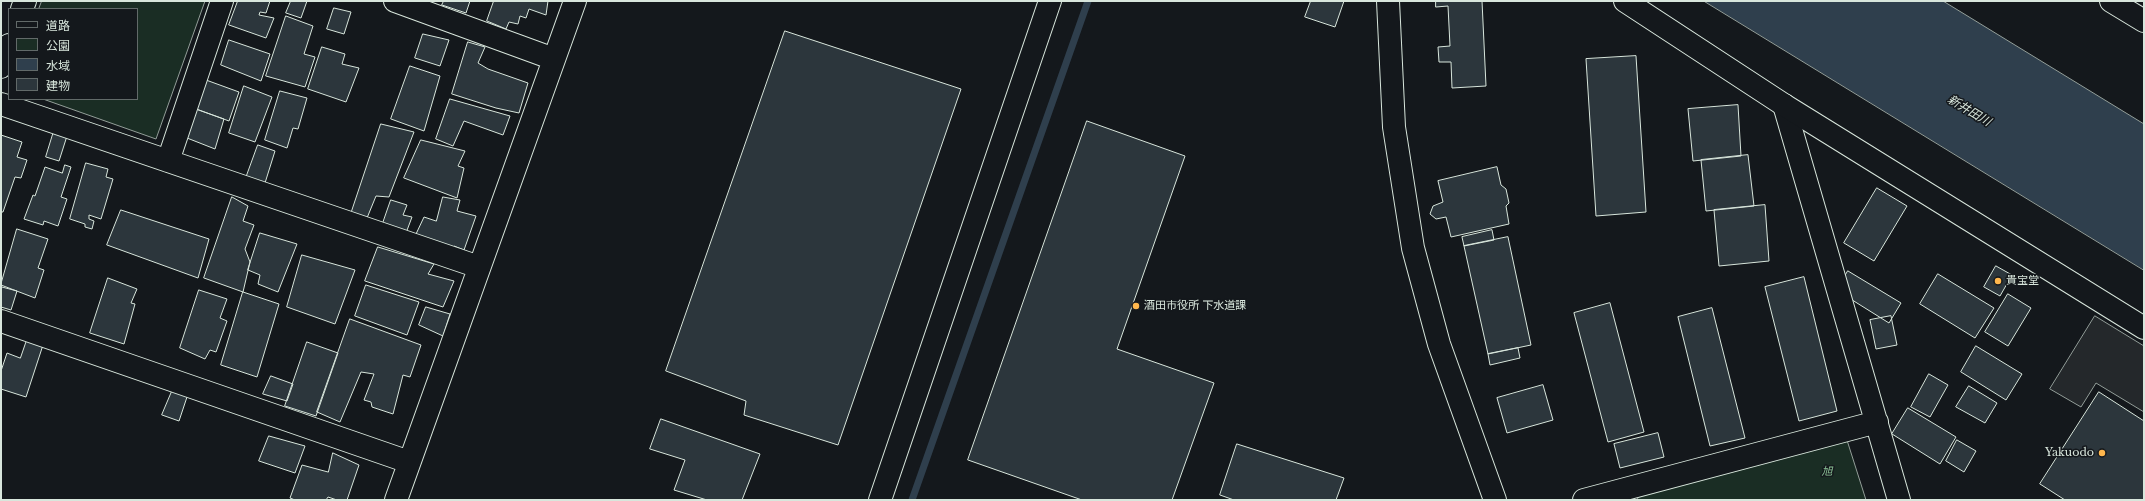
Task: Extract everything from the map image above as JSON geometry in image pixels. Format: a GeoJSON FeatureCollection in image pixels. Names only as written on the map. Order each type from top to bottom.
{"type":"FeatureCollection","features":[{"type":"Feature","properties":{"kind":"street"},"geometry":{"type":"LineString","coordinates":[[168,161],[222,1]]}},
{"type":"Feature","properties":{"kind":"street"},"geometry":{"type":"LineString","coordinates":[[395,1],[554,59]]}},
{"type":"Feature","properties":{"kind":"street"},"geometry":{"type":"LineString","coordinates":[[396,500],[575,1]]}},
{"type":"Feature","properties":{"kind":"street"},"geometry":{"type":"LineString","coordinates":[[880,500],[1050,1]]}},
{"type":"Feature","properties":{"kind":"street"},"geometry":{"type":"LineString","coordinates":[[1388,1],[1394,127],[1413,248],[1439,344],[1495,500]]}},
{"type":"Feature","properties":{"kind":"street"},"geometry":{"type":"LineString","coordinates":[[1625,1],[1784,105],[2144,328]]}},
{"type":"Feature","properties":{"kind":"street"},"geometry":{"type":"LineString","coordinates":[[2111,1],[2144,21]]}},
{"type":"Feature","properties":{"kind":"street"},"geometry":{"type":"LineString","coordinates":[[1,67],[8,48]]}},
{"type":"Feature","properties":{"kind":"street"},"geometry":{"type":"LineString","coordinates":[[1,104],[479,267]]}},
{"type":"Feature","properties":{"kind":"street"},"geometry":{"type":"LineString","coordinates":[[1784,105],[1899,500]]}},
{"type":"Feature","properties":{"kind":"street"},"geometry":{"type":"LineString","coordinates":[[1,321],[409,462]]}},
{"type":"Feature","properties":{"kind":"street"},"geometry":{"type":"LineString","coordinates":[[1584,500],[1876,422]]}},
{"type":"Feature","properties":{"kind":"green space"},"geometry":{"type":"Polygon","coordinates":[[[42,1],[205,1],[156,139],[46,100],[138,100],[138,8],[39,8],[42,1]]]}},
{"type":"Feature","properties":{"kind":"green space","name":"旭"},"geometry":{"type":"Polygon","coordinates":[[[1846,437],[1866,500],[1638,500],[1636,491],[1846,437]]]}},
{"type":"Feature","properties":{"kind":"shaded area"},"geometry":{"type":"Polygon","coordinates":[[[2095,316],[2144,346],[2144,412],[2096,383],[2081,407],[2050,389],[2095,316]]]}},
{"type":"Feature","properties":{"kind":"water","name":"新井田川"},"geometry":{"type":"Polygon","coordinates":[[[1704,1],[1943,1],[2144,124],[2144,270],[1704,1]]]}},
{"type":"Feature","properties":{"kind":"building"},"geometry":{"type":"Polygon","coordinates":[[[238,1],[270,1],[266,13],[260,12],[259,15],[274,18],[266,38],[229,25],[238,1]]]}},
{"type":"Feature","properties":{"kind":"building"},"geometry":{"type":"Polygon","coordinates":[[[291,1],[307,1],[301,18],[286,13],[291,1]]]}},
{"type":"Feature","properties":{"kind":"building"},"geometry":{"type":"Polygon","coordinates":[[[444,1],[470,1],[466,13],[442,5],[444,1]]]}},
{"type":"Feature","properties":{"kind":"building"},"geometry":{"type":"Polygon","coordinates":[[[494,1],[548,1],[546,15],[529,9],[526,18],[520,16],[518,24],[509,22],[506,29],[487,21],[494,1]]]}},
{"type":"Feature","properties":{"kind":"building"},"geometry":{"type":"Polygon","coordinates":[[[1311,1],[1344,1],[1335,27],[1305,17],[1311,1]]]}},
{"type":"Feature","properties":{"kind":"building"},"geometry":{"type":"Polygon","coordinates":[[[1436,1],[1482,1],[1486,86],[1452,88],[1451,62],[1439,62],[1438,47],[1450,46],[1448,6],[1436,7],[1436,1]]]}},
{"type":"Feature","properties":{"kind":"building"},"geometry":{"type":"Polygon","coordinates":[[[334,8],[351,12],[344,34],[327,29],[334,8]]]}},
{"type":"Feature","properties":{"kind":"building"},"geometry":{"type":"Polygon","coordinates":[[[286,16],[313,26],[304,54],[315,57],[305,87],[266,76],[286,16]]]}},
{"type":"Feature","properties":{"kind":"building"},"geometry":{"type":"Polygon","coordinates":[[[785,31],[961,89],[838,445],[744,415],[746,401],[666,371],[785,31]]]}},
{"type":"Feature","properties":{"kind":"building"},"geometry":{"type":"Polygon","coordinates":[[[423,34],[449,40],[440,66],[415,58],[423,34]]]}},
{"type":"Feature","properties":{"kind":"building"},"geometry":{"type":"Polygon","coordinates":[[[229,40],[270,54],[261,81],[221,65],[229,40]]]}},
{"type":"Feature","properties":{"kind":"building"},"geometry":{"type":"Polygon","coordinates":[[[468,42],[485,47],[478,63],[488,69],[528,83],[519,113],[496,108],[452,94],[468,42]]]}},
{"type":"Feature","properties":{"kind":"building"},"geometry":{"type":"Polygon","coordinates":[[[322,47],[345,54],[342,64],[359,68],[346,102],[308,89],[322,47]]]}},
{"type":"Feature","properties":{"kind":"building"},"geometry":{"type":"Polygon","coordinates":[[[1636,56],[1646,212],[1596,216],[1586,59],[1636,56]]]}},
{"type":"Feature","properties":{"kind":"building"},"geometry":{"type":"Polygon","coordinates":[[[410,66],[440,76],[424,131],[391,119],[410,66]]]}},
{"type":"Feature","properties":{"kind":"building"},"geometry":{"type":"Polygon","coordinates":[[[206,80],[239,92],[229,121],[196,109],[206,80]]]}},
{"type":"Feature","properties":{"kind":"building"},"geometry":{"type":"Polygon","coordinates":[[[244,86],[272,97],[255,142],[229,133],[244,86]]]}},
{"type":"Feature","properties":{"kind":"building"},"geometry":{"type":"Polygon","coordinates":[[[280,91],[307,98],[298,129],[293,128],[287,148],[265,140],[280,91]]]}},
{"type":"Feature","properties":{"kind":"building"},"geometry":{"type":"Polygon","coordinates":[[[450,99],[510,116],[503,135],[464,121],[453,146],[436,139],[450,99]]]}},
{"type":"Feature","properties":{"kind":"building"},"geometry":{"type":"Polygon","coordinates":[[[1738,105],[1741,156],[1693,161],[1688,109],[1738,105]]]}},
{"type":"Feature","properties":{"kind":"building"},"geometry":{"type":"Polygon","coordinates":[[[196,109],[224,119],[215,149],[187,138],[196,109]]]}},
{"type":"Feature","properties":{"kind":"building"},"geometry":{"type":"Polygon","coordinates":[[[1087,121],[1185,156],[1117,349],[1214,383],[1172,500],[1082,500],[968,460],[1087,121]]]}},
{"type":"Feature","properties":{"kind":"building"},"geometry":{"type":"Polygon","coordinates":[[[381,124],[414,132],[389,197],[376,196],[367,218],[351,214],[381,124]]]}},
{"type":"Feature","properties":{"kind":"building"},"geometry":{"type":"Polygon","coordinates":[[[54,131],[67,136],[59,161],[46,157],[54,131]]]}},
{"type":"Feature","properties":{"kind":"building"},"geometry":{"type":"Polygon","coordinates":[[[1,135],[22,142],[17,157],[27,160],[21,178],[15,177],[3,212],[1,212],[1,135]]]}},
{"type":"Feature","properties":{"kind":"building"},"geometry":{"type":"Polygon","coordinates":[[[421,140],[465,151],[458,166],[464,168],[457,198],[404,178],[421,140]]]}},
{"type":"Feature","properties":{"kind":"building"},"geometry":{"type":"Polygon","coordinates":[[[258,145],[275,151],[265,183],[246,178],[258,145]]]}},
{"type":"Feature","properties":{"kind":"building"},"geometry":{"type":"Polygon","coordinates":[[[1748,155],[1754,206],[1706,211],[1701,160],[1748,155]]]}},
{"type":"Feature","properties":{"kind":"building"},"geometry":{"type":"Polygon","coordinates":[[[86,163],[108,169],[106,177],[113,179],[101,219],[89,215],[89,219],[94,221],[92,229],[85,227],[85,224],[70,219],[86,163]]]}},
{"type":"Feature","properties":{"kind":"building"},"geometry":{"type":"Polygon","coordinates":[[[65,165],[71,167],[61,197],[67,199],[58,226],[44,221],[43,225],[24,219],[33,195],[35,196],[45,167],[62,173],[65,165]]]}},
{"type":"Feature","properties":{"kind":"building"},"geometry":{"type":"Polygon","coordinates":[[[1497,167],[1501,185],[1506,189],[1509,203],[1506,206],[1509,224],[1451,237],[1446,217],[1436,219],[1430,214],[1433,206],[1443,202],[1438,181],[1497,167]]]}},
{"type":"Feature","properties":{"kind":"building"},"geometry":{"type":"Polygon","coordinates":[[[1877,188],[1907,206],[1874,261],[1844,243],[1877,188]]]}},
{"type":"Feature","properties":{"kind":"building"},"geometry":{"type":"Polygon","coordinates":[[[232,197],[248,206],[243,221],[254,225],[245,249],[250,262],[243,292],[204,278],[232,197]]]}},
{"type":"Feature","properties":{"kind":"building"},"geometry":{"type":"Polygon","coordinates":[[[443,197],[460,200],[457,211],[476,216],[464,250],[454,246],[451,251],[416,234],[424,217],[436,221],[443,197]]]}},
{"type":"Feature","properties":{"kind":"building"},"geometry":{"type":"Polygon","coordinates":[[[391,200],[407,205],[403,215],[412,217],[406,233],[382,226],[391,200]]]}},
{"type":"Feature","properties":{"kind":"building"},"geometry":{"type":"Polygon","coordinates":[[[1765,205],[1769,261],[1719,266],[1714,210],[1765,205]]]}},
{"type":"Feature","properties":{"kind":"building"},"geometry":{"type":"Polygon","coordinates":[[[121,210],[209,239],[198,278],[107,245],[121,210]]]}},
{"type":"Feature","properties":{"kind":"building"},"geometry":{"type":"Polygon","coordinates":[[[17,229],[48,239],[38,268],[44,270],[35,298],[1,285],[17,229]]]}},
{"type":"Feature","properties":{"kind":"building"},"geometry":{"type":"Polygon","coordinates":[[[1492,230],[1494,240],[1464,246],[1462,237],[1492,230]]]}},
{"type":"Feature","properties":{"kind":"building"},"geometry":{"type":"Polygon","coordinates":[[[260,233],[297,244],[278,292],[258,284],[260,275],[248,270],[260,233]]]}},
{"type":"Feature","properties":{"kind":"building"},"geometry":{"type":"Polygon","coordinates":[[[1508,237],[1531,345],[1488,354],[1464,246],[1508,237]]]}},
{"type":"Feature","properties":{"kind":"building"},"geometry":{"type":"Polygon","coordinates":[[[378,247],[434,264],[428,274],[454,281],[443,307],[365,281],[378,247]]]}},
{"type":"Feature","properties":{"kind":"building"},"geometry":{"type":"Polygon","coordinates":[[[302,255],[355,270],[335,324],[287,307],[302,255]]]}},
{"type":"Feature","properties":{"kind":"building","name":"貴宝堂"},"geometry":{"type":"Polygon","coordinates":[[[1996,266],[2012,275],[2000,296],[1984,287],[1996,266]]]}},
{"type":"Feature","properties":{"kind":"building"},"geometry":{"type":"Polygon","coordinates":[[[1848,271],[1901,303],[1889,323],[1849,298],[1842,281],[1848,271]]]}},
{"type":"Feature","properties":{"kind":"building"},"geometry":{"type":"Polygon","coordinates":[[[1938,274],[1994,308],[1975,338],[1920,304],[1938,274]]]}},
{"type":"Feature","properties":{"kind":"building"},"geometry":{"type":"Polygon","coordinates":[[[1804,277],[1837,411],[1799,421],[1765,287],[1804,277]]]}},
{"type":"Feature","properties":{"kind":"building"},"geometry":{"type":"Polygon","coordinates":[[[108,278],[137,289],[131,303],[135,304],[124,344],[90,333],[108,278]]]}},
{"type":"Feature","properties":{"kind":"building"},"geometry":{"type":"Polygon","coordinates":[[[366,285],[419,302],[407,335],[355,316],[366,285]]]}},
{"type":"Feature","properties":{"kind":"building"},"geometry":{"type":"Polygon","coordinates":[[[2,287],[17,291],[11,310],[1,307],[2,287]]]}},
{"type":"Feature","properties":{"kind":"building"},"geometry":{"type":"Polygon","coordinates":[[[199,290],[227,299],[220,318],[227,321],[216,352],[210,350],[205,359],[180,348],[199,290]]]}},
{"type":"Feature","properties":{"kind":"building"},"geometry":{"type":"Polygon","coordinates":[[[243,292],[279,304],[257,377],[221,365],[243,292]]]}},
{"type":"Feature","properties":{"kind":"building"},"geometry":{"type":"Polygon","coordinates":[[[2008,294],[2031,308],[2008,346],[1985,332],[2008,294]]]}},
{"type":"Feature","properties":{"kind":"building"},"geometry":{"type":"Polygon","coordinates":[[[1610,303],[1644,432],[1608,442],[1574,313],[1610,303]]]}},
{"type":"Feature","properties":{"kind":"building"},"geometry":{"type":"Polygon","coordinates":[[[426,307],[450,314],[443,336],[419,325],[426,307]]]}},
{"type":"Feature","properties":{"kind":"building"},"geometry":{"type":"Polygon","coordinates":[[[1712,308],[1745,438],[1710,446],[1678,317],[1712,308]]]}},
{"type":"Feature","properties":{"kind":"building"},"geometry":{"type":"Polygon","coordinates":[[[1891,316],[1897,345],[1876,349],[1870,320],[1891,316]]]}},
{"type":"Feature","properties":{"kind":"building"},"geometry":{"type":"Polygon","coordinates":[[[350,319],[421,345],[410,377],[403,375],[393,414],[372,407],[371,402],[364,400],[374,374],[361,372],[340,422],[317,412],[350,319]]]}},
{"type":"Feature","properties":{"kind":"building"},"geometry":{"type":"Polygon","coordinates":[[[27,340],[43,345],[26,397],[1,389],[1,371],[7,353],[20,358],[27,340]]]}},
{"type":"Feature","properties":{"kind":"building"},"geometry":{"type":"Polygon","coordinates":[[[307,342],[338,353],[316,416],[285,406],[307,342]]]}},
{"type":"Feature","properties":{"kind":"building"},"geometry":{"type":"Polygon","coordinates":[[[1976,346],[2022,374],[2006,400],[1961,372],[1976,346]]]}},
{"type":"Feature","properties":{"kind":"building"},"geometry":{"type":"Polygon","coordinates":[[[1518,348],[1520,358],[1490,365],[1488,354],[1518,348]]]}},
{"type":"Feature","properties":{"kind":"building"},"geometry":{"type":"Polygon","coordinates":[[[1929,374],[1948,385],[1930,417],[1911,407],[1929,374]]]}},
{"type":"Feature","properties":{"kind":"building"},"geometry":{"type":"Polygon","coordinates":[[[271,376],[293,384],[287,401],[263,394],[271,376]]]}},
{"type":"Feature","properties":{"kind":"building"},"geometry":{"type":"Polygon","coordinates":[[[1543,385],[1553,420],[1507,433],[1497,398],[1543,385]]]}},
{"type":"Feature","properties":{"kind":"building"},"geometry":{"type":"Polygon","coordinates":[[[1969,386],[1997,403],[1985,423],[1956,407],[1969,386]]]}},
{"type":"Feature","properties":{"kind":"building"},"geometry":{"type":"Polygon","coordinates":[[[173,389],[188,394],[179,421],[162,415],[173,389]]]}},
{"type":"Feature","properties":{"kind":"building","name":"Yakuodo"},"geometry":{"type":"Polygon","coordinates":[[[2099,392],[2144,421],[2144,500],[2065,500],[2040,484],[2099,392]]]}},
{"type":"Feature","properties":{"kind":"building"},"geometry":{"type":"Polygon","coordinates":[[[1908,408],[1956,437],[1940,464],[1892,434],[1908,408]]]}},
{"type":"Feature","properties":{"kind":"building"},"geometry":{"type":"Polygon","coordinates":[[[661,419],[760,454],[742,500],[707,500],[674,490],[685,460],[650,449],[661,419]]]}},
{"type":"Feature","properties":{"kind":"building"},"geometry":{"type":"Polygon","coordinates":[[[1658,433],[1664,457],[1620,468],[1614,444],[1658,433]]]}},
{"type":"Feature","properties":{"kind":"building"},"geometry":{"type":"Polygon","coordinates":[[[269,436],[305,446],[295,473],[259,461],[269,436]]]}},
{"type":"Feature","properties":{"kind":"building"},"geometry":{"type":"Polygon","coordinates":[[[1957,440],[1976,451],[1964,472],[1946,461],[1957,440]]]}},
{"type":"Feature","properties":{"kind":"building"},"geometry":{"type":"Polygon","coordinates":[[[1237,444],[1344,478],[1336,500],[1234,500],[1220,495],[1237,444]]]}},
{"type":"Feature","properties":{"kind":"building"},"geometry":{"type":"Polygon","coordinates":[[[333,453],[359,465],[347,500],[337,500],[328,497],[326,500],[295,500],[290,498],[302,465],[328,472],[333,453]]]}},
{"type":"Feature","properties":{"kind":"waterway"},"geometry":{"type":"LineString","coordinates":[[912,500],[1088,1]]}},
{"type":"Feature","properties":{"kind":"place","name":"貴宝堂"},"geometry":{"type":"Point","coordinates":[1998,281]}},
{"type":"Feature","properties":{"kind":"place","name":"酒田市役所 下水道課"},"geometry":{"type":"Point","coordinates":[1136,306]}},
{"type":"Feature","properties":{"kind":"place","name":"Yakuodo"},"geometry":{"type":"Point","coordinates":[2102,453]}}]}
